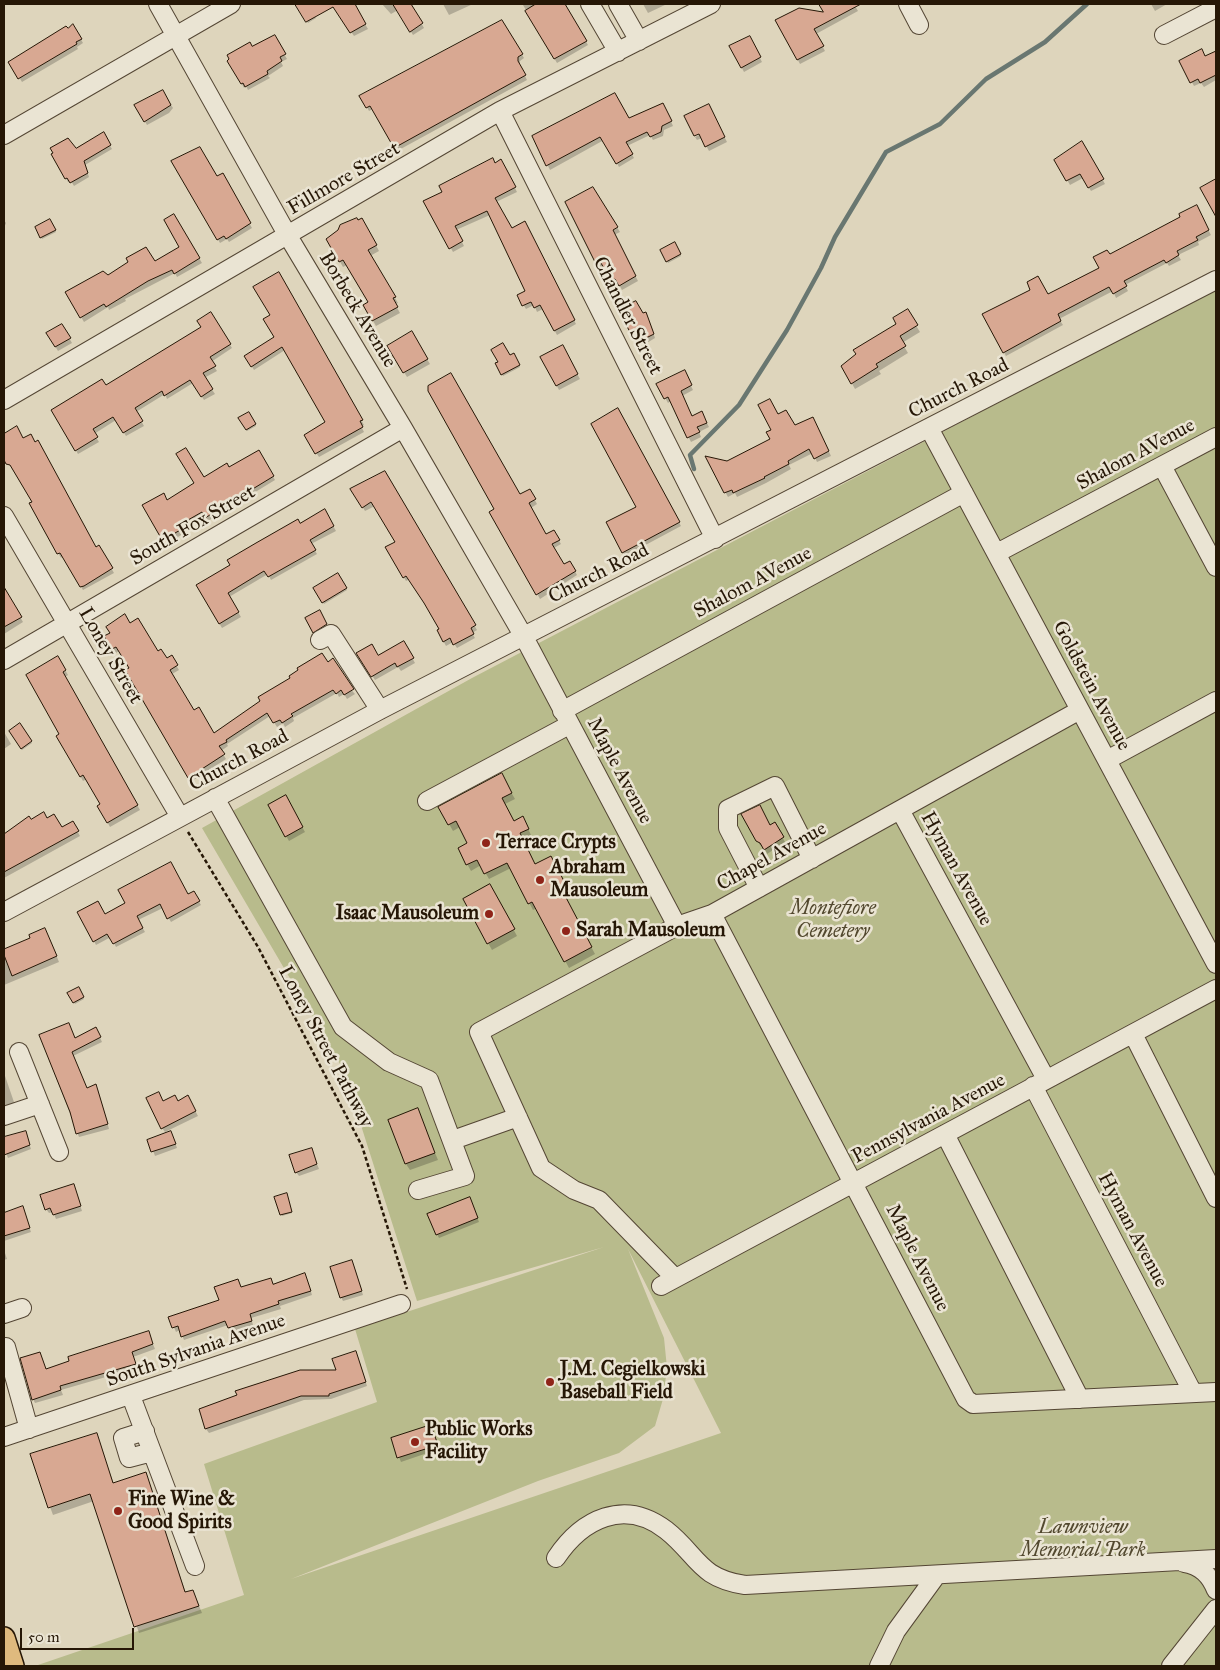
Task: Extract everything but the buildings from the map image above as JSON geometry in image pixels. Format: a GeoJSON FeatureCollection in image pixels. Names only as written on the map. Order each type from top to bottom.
{"type":"FeatureCollection","features":[{"type":"Feature","properties":{"kind":"street","name":"Borbeck Avenue"},"geometry":{"type":"LineString","coordinates":[[158,4],[288,236],[403,428],[524,637]]}},
{"type":"Feature","properties":{"kind":"street"},"geometry":{"type":"LineString","coordinates":[[4,135],[231,4]]}},
{"type":"Feature","properties":{"kind":"street"},"geometry":{"type":"LineString","coordinates":[[590,4],[618,52]]}},
{"type":"Feature","properties":{"kind":"street"},"geometry":{"type":"LineString","coordinates":[[618,4],[639,41]]}},
{"type":"Feature","properties":{"kind":"street","name":"Fillmore Street"},"geometry":{"type":"LineString","coordinates":[[4,400],[500,111],[711,4]]}},
{"type":"Feature","properties":{"kind":"street"},"geometry":{"type":"LineString","coordinates":[[908,4],[919,25]]}},
{"type":"Feature","properties":{"kind":"street"},"geometry":{"type":"LineString","coordinates":[[1164,36],[1216,8]]}},
{"type":"Feature","properties":{"kind":"street","name":"Chandler Street"},"geometry":{"type":"LineString","coordinates":[[500,111],[715,539]]}},
{"type":"Feature","properties":{"kind":"street","name":"Church Road"},"geometry":{"type":"LineString","coordinates":[[4,912],[380,710],[1216,280]]}},
{"type":"Feature","properties":{"kind":"street","name":"South Fox Street"},"geometry":{"type":"LineString","coordinates":[[4,660],[403,428]]}},
{"type":"Feature","properties":{"kind":"street","name":"Goldstein Avenue"},"geometry":{"type":"LineString","coordinates":[[929,428],[1216,964]]}},
{"type":"Feature","properties":{"kind":"street","name":"Shalom AVenue"},"geometry":{"type":"LineString","coordinates":[[997,553],[1216,437]]}},
{"type":"Feature","properties":{"kind":"street"},"geometry":{"type":"LineString","coordinates":[[1162,466],[1216,567]]}},
{"type":"Feature","properties":{"kind":"street","name":"Shalom AVenue"},"geometry":{"type":"LineString","coordinates":[[427,800],[566,718],[964,493]]}},
{"type":"Feature","properties":{"kind":"street","name":"Loney Street"},"geometry":{"type":"LineString","coordinates":[[4,516],[180,817]]}},
{"type":"Feature","properties":{"kind":"street"},"geometry":{"type":"LineString","coordinates":[[320,640],[331,634],[380,710]]}},
{"type":"Feature","properties":{"kind":"street","name":"Maple Avenue"},"geometry":{"type":"LineString","coordinates":[[524,637],[677,926]]}},
{"type":"Feature","properties":{"kind":"street"},"geometry":{"type":"LineString","coordinates":[[1107,760],[1216,701]]}},
{"type":"Feature","properties":{"kind":"street","name":"Chapel Avenue"},"geometry":{"type":"LineString","coordinates":[[518,1117],[479,1032],[677,926],[712,914],[1080,710]]}},
{"type":"Feature","properties":{"kind":"street"},"geometry":{"type":"LineString","coordinates":[[759,888],[728,828],[728,809],[775,786],[812,859]]}},
{"type":"Feature","properties":{"kind":"street"},"geometry":{"type":"LineString","coordinates":[[215,798],[344,1027],[389,1062],[429,1080],[465,1176],[418,1190]]}},
{"type":"Feature","properties":{"kind":"street","name":"Hyman Avenue"},"geometry":{"type":"LineString","coordinates":[[900,810],[1040,1083],[1193,1393]]}},
{"type":"Feature","properties":{"kind":"street","name":"Maple Avenue"},"geometry":{"type":"LineString","coordinates":[[712,914],[855,1182],[966,1399],[973,1404],[1216,1392]]}},
{"type":"Feature","properties":{"kind":"street","name":"Pennsylvania Avenue"},"geometry":{"type":"LineString","coordinates":[[518,1117],[542,1168],[574,1190],[599,1200],[668,1282],[1216,989]]}},
{"type":"Feature","properties":{"kind":"street"},"geometry":{"type":"LineString","coordinates":[[1133,1034],[1216,1198]]}},
{"type":"Feature","properties":{"kind":"street"},"geometry":{"type":"LineString","coordinates":[[19,1052],[59,1152]]}},
{"type":"Feature","properties":{"kind":"street"},"geometry":{"type":"LineString","coordinates":[[4,1116],[40,1104]]}},
{"type":"Feature","properties":{"kind":"street"},"geometry":{"type":"LineString","coordinates":[[453,1140],[518,1117]]}},
{"type":"Feature","properties":{"kind":"street"},"geometry":{"type":"LineString","coordinates":[[945,1134],[1080,1399]]}},
{"type":"Feature","properties":{"kind":"street","name":"South Sylvania Avenue"},"geometry":{"type":"LineString","coordinates":[[4,1437],[401,1304]]}},
{"type":"Feature","properties":{"kind":"street"},"geometry":{"type":"LineString","coordinates":[[4,1314],[22,1308]]}},
{"type":"Feature","properties":{"kind":"street"},"geometry":{"type":"LineString","coordinates":[[4,1346],[29,1429]]}},
{"type":"Feature","properties":{"kind":"street"},"geometry":{"type":"LineString","coordinates":[[131,1396],[195,1566]]}},
{"type":"Feature","properties":{"kind":"street"},"geometry":{"type":"LineString","coordinates":[[144,1431],[123,1438],[129,1458],[152,1452]]}},
{"type":"Feature","properties":{"kind":"street"},"geometry":{"type":"LineString","coordinates":[[556,1558],[568,1540],[589,1522],[612,1515],[640,1515],[666,1530],[704,1571],[725,1582],[745,1585],[1216,1560]]}},
{"type":"Feature","properties":{"kind":"street"},"geometry":{"type":"LineString","coordinates":[[1180,1562],[1197,1566],[1212,1579],[1216,1590]]}},
{"type":"Feature","properties":{"kind":"street"},"geometry":{"type":"LineString","coordinates":[[879,1666],[896,1631],[936,1576]]}},
{"type":"Feature","properties":{"kind":"street"},"geometry":{"type":"LineString","coordinates":[[1171,1666],[1216,1608]]}},
{"type":"Feature","properties":{"kind":"path","name":"Loney Street Pathway"},"geometry":{"type":"LineString","coordinates":[[180,817],[258,947],[362,1146],[408,1287],[401,1304]]}},
{"type":"Feature","properties":{"kind":"green space","name":"Montefiore Cemetery"},"geometry":{"type":"Polygon","coordinates":[[[1216,289],[1216,1666],[35,1666],[244,1595],[204,1464],[377,1402],[355,1329],[604,1247],[417,1301],[343,1069],[202,828],[472,678],[1216,289]],[[628,1249],[664,1338],[667,1368],[663,1399],[655,1426],[619,1453],[538,1481],[291,1579],[721,1433],[628,1249]]]}},
{"type":"Feature","properties":{"kind":"waterway"},"geometry":{"type":"LineString","coordinates":[[694,469],[690,455],[739,405],[787,330],[821,268],[835,237],[886,152],[940,124],[986,79],[1045,42],[1087,4]]}},
{"type":"Feature","properties":{"kind":"place","name":"Terrace Crypts"},"geometry":{"type":"Point","coordinates":[486,843]}},
{"type":"Feature","properties":{"kind":"place","name":"Abraham Mausoleum"},"geometry":{"type":"Point","coordinates":[540,880]}},
{"type":"Feature","properties":{"kind":"place","name":"Isaac Mausoleum"},"geometry":{"type":"Point","coordinates":[489,914]}},
{"type":"Feature","properties":{"kind":"place","name":"Sarah Mausoleum"},"geometry":{"type":"Point","coordinates":[566,931]}},
{"type":"Feature","properties":{"kind":"place","name":"J.M. Cegielkowski Baseball Field"},"geometry":{"type":"Point","coordinates":[550,1382]}},
{"type":"Feature","properties":{"kind":"place","name":"Public Works Facility"},"geometry":{"type":"Point","coordinates":[415,1442]}},
{"type":"Feature","properties":{"kind":"place","name":"Fine Wine & Good Spirits"},"geometry":{"type":"Point","coordinates":[118,1511]}},
{"type":"Feature","properties":{"kind":"park label","name":"Lawnview Memorial Park"},"geometry":{"type":"Point","coordinates":[1083,1540]}}]}
